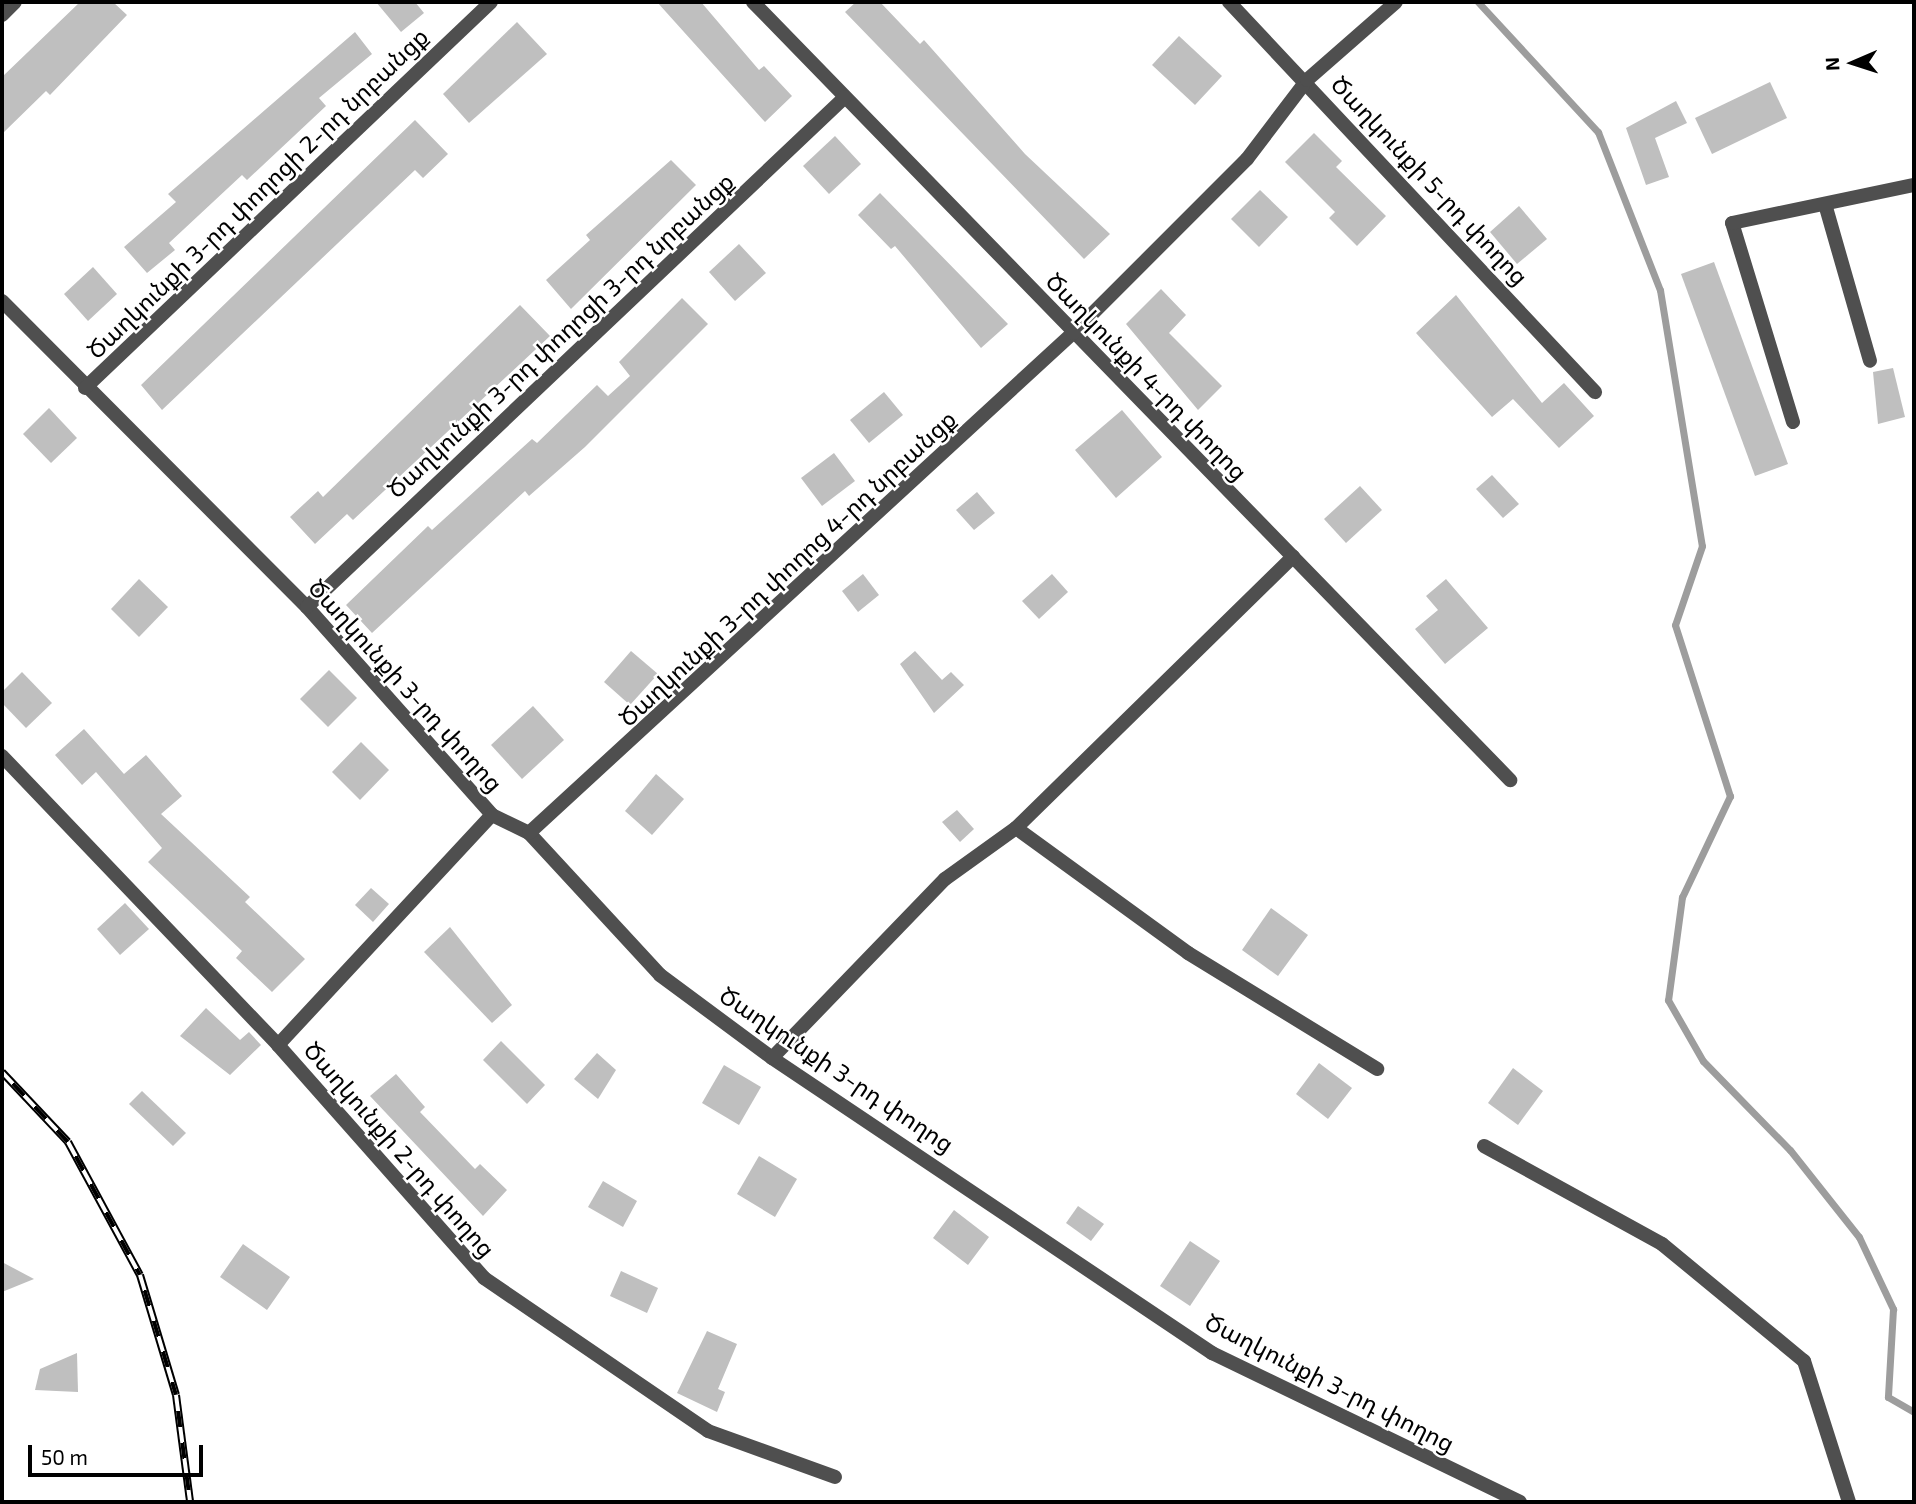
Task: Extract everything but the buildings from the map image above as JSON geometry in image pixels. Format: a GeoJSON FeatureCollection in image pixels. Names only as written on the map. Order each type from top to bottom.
{"type":"FeatureCollection","features":[{"type":"Feature","properties":{"kind":"street"},"geometry":{"type":"LineString","coordinates":[[2,15],[15,2]]}},
{"type":"Feature","properties":{"kind":"street","name":"Ծաղկունքի 3-րդ փողոցի 2-րդ նրբանցք"},"geometry":{"type":"LineString","coordinates":[[85,388],[491,2]]}},
{"type":"Feature","properties":{"kind":"street","name":"Ծաղկունքի 4-րդ փողոց"},"geometry":{"type":"LineString","coordinates":[[753,2],[1510,780]]}},
{"type":"Feature","properties":{"kind":"street","name":"Ծաղկունքի 5-րդ փողոց"},"geometry":{"type":"LineString","coordinates":[[1229,2],[1307,80],[1595,392]]}},
{"type":"Feature","properties":{"kind":"street","name":"Ծաղկունքի 3-րդ փողոց 4-րդ նրբանցք"},"geometry":{"type":"LineString","coordinates":[[529,833],[1073,333],[1247,159],[1307,80],[1396,2]]}},
{"type":"Feature","properties":{"kind":"street","name":"Ծաղկունքի 3-րդ փողոցի 3-րդ նրբանցք"},"geometry":{"type":"LineString","coordinates":[[306,607],[845,97]]}},
{"type":"Feature","properties":{"kind":"street"},"geometry":{"type":"LineString","coordinates":[[1793,422],[1732,223],[1914,185]]}},
{"type":"Feature","properties":{"kind":"street"},"geometry":{"type":"LineString","coordinates":[[1825,204],[1870,361]]}},
{"type":"Feature","properties":{"kind":"street","name":"Ծաղկունքի 3-րդ փողոց"},"geometry":{"type":"LineString","coordinates":[[2,301],[85,388],[306,607],[492,815],[529,833],[660,975],[772,1058],[1212,1353],[1518,1501]]}},
{"type":"Feature","properties":{"kind":"street"},"geometry":{"type":"LineString","coordinates":[[772,1058],[945,879],[1016,828],[1293,557]]}},
{"type":"Feature","properties":{"kind":"street","name":"Ծաղկունքի 2-րդ փողոց"},"geometry":{"type":"LineString","coordinates":[[2,756],[278,1045],[484,1278],[708,1430],[835,1477]]}},
{"type":"Feature","properties":{"kind":"street"},"geometry":{"type":"LineString","coordinates":[[278,1045],[492,815]]}},
{"type":"Feature","properties":{"kind":"street"},"geometry":{"type":"LineString","coordinates":[[1016,828],[1188,953],[1377,1069]]}},
{"type":"Feature","properties":{"kind":"street"},"geometry":{"type":"LineString","coordinates":[[1483,1146],[1662,1244],[1804,1360],[1849,1502]]}},
{"type":"Feature","properties":{"kind":"waterway"},"geometry":{"type":"LineString","coordinates":[[1478,2],[1598,132],[1660,290],[1702,546],[1675,625],[1730,796],[1682,897],[1668,1000],[1703,1061],[1790,1150],[1859,1237],[1893,1309],[1888,1397],[1914,1412]]}},
{"type":"Feature","properties":{"kind":"railway"},"geometry":{"type":"LineString","coordinates":[[2,1072],[68,1142],[140,1275],[176,1395],[190,1502]]}}]}
